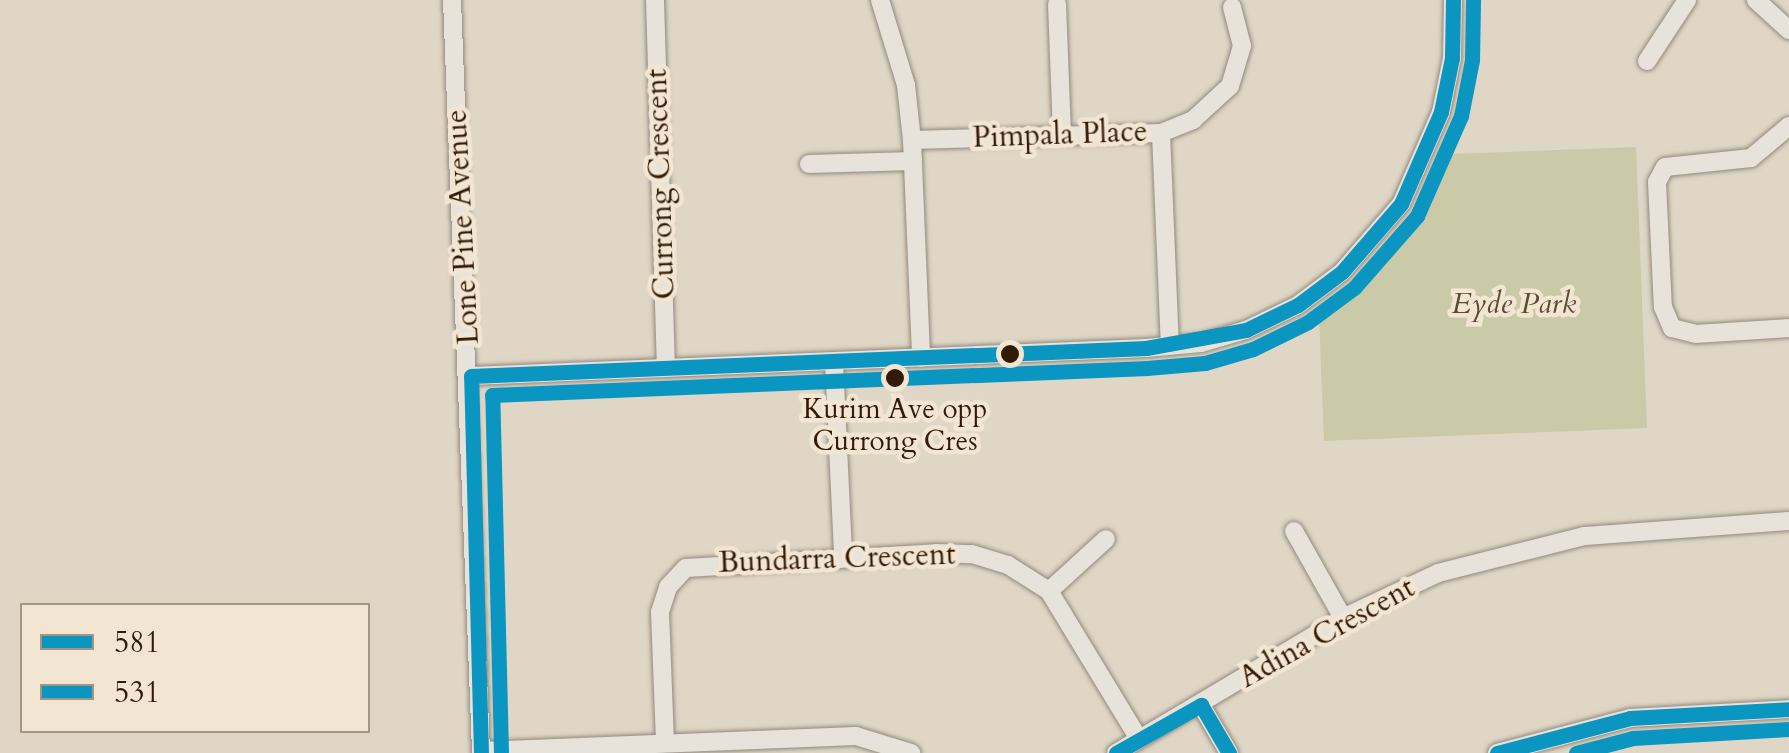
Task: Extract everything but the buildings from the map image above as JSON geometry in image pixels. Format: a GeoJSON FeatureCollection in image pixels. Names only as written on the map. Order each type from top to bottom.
{"type":"FeatureCollection","features":[{"type":"Feature","properties":{"kind":"street","name":"Lone Pine Avenue"},"geometry":{"type":"LineString","coordinates":[[452,0],[471,376],[480,752]]}},
{"type":"Feature","properties":{"kind":"street","name":"Currong Crescent"},"geometry":{"type":"LineString","coordinates":[[654,0],[666,368]]}},
{"type":"Feature","properties":{"kind":"street"},"geometry":{"type":"LineString","coordinates":[[880,0],[906,85],[921,358]]}},
{"type":"Feature","properties":{"kind":"street"},"geometry":{"type":"LineString","coordinates":[[471,376],[1170,346],[1225,337],[1298,305],[1342,272],[1385,226],[1413,183],[1441,112],[1452,58],[1453,0]]}},
{"type":"Feature","properties":{"kind":"street"},"geometry":{"type":"LineString","coordinates":[[1647,60],[1687,0]]}},
{"type":"Feature","properties":{"kind":"street"},"geometry":{"type":"LineString","coordinates":[[1756,0],[1789,30]]}},
{"type":"Feature","properties":{"kind":"street"},"geometry":{"type":"LineString","coordinates":[[1057,4],[1062,134]]}},
{"type":"Feature","properties":{"kind":"street","name":"Pimpala Place"},"geometry":{"type":"LineString","coordinates":[[912,140],[1161,133],[1194,120],[1230,86],[1242,46],[1232,7]]}},
{"type":"Feature","properties":{"kind":"street"},"geometry":{"type":"LineString","coordinates":[[1789,126],[1751,158],[1665,166],[1657,182],[1663,307],[1672,328],[1696,334],[1789,328]]}},
{"type":"Feature","properties":{"kind":"street"},"geometry":{"type":"LineString","coordinates":[[1161,133],[1170,346]]}},
{"type":"Feature","properties":{"kind":"street"},"geometry":{"type":"LineString","coordinates":[[809,164],[913,162]]}},
{"type":"Feature","properties":{"kind":"street"},"geometry":{"type":"LineString","coordinates":[[834,362],[843,556]]}},
{"type":"Feature","properties":{"kind":"street","name":"Adina Crescent"},"geometry":{"type":"LineString","coordinates":[[1116,753],[1344,618],[1438,573],[1584,536],[1789,521]]}},
{"type":"Feature","properties":{"kind":"street"},"geometry":{"type":"LineString","coordinates":[[1294,530],[1344,618]]}},
{"type":"Feature","properties":{"kind":"street"},"geometry":{"type":"LineString","coordinates":[[1049,590],[1106,539]]}},
{"type":"Feature","properties":{"kind":"street","name":"Bundarra Crescent"},"geometry":{"type":"LineString","coordinates":[[666,742],[660,612],[668,587],[686,568],[843,556],[972,554],[1008,565],[1049,590],[1138,739]]}},
{"type":"Feature","properties":{"kind":"street"},"geometry":{"type":"LineString","coordinates":[[1201,705],[1229,753]]}},
{"type":"Feature","properties":{"kind":"street"},"geometry":{"type":"LineString","coordinates":[[1497,753],[1630,718],[1789,709]]}},
{"type":"Feature","properties":{"kind":"street"},"geometry":{"type":"LineString","coordinates":[[480,752],[856,736],[877,737],[911,753]]}},
{"type":"Feature","properties":{"kind":"green space","name":"Eyde Park"},"geometry":{"type":"Polygon","coordinates":[[[1636,147],[1647,428],[1324,441],[1319,318],[1394,251],[1452,154],[1636,147]]]}},
{"type":"Feature","properties":{"kind":"transit line","name":"581"},"geometry":{"type":"LineString","coordinates":[[481,753],[471,376],[1146,348],[1246,330],[1298,305],[1342,272],[1401,204],[1441,112],[1452,58],[1453,0]]}},
{"type":"Feature","properties":{"kind":"transit line","name":"531"},"geometry":{"type":"LineString","coordinates":[[501,752],[492,395],[1147,368],[1205,363],[1253,349],[1308,322],[1354,288],[1417,216],[1461,116],[1472,60],[1473,0]]}},
{"type":"Feature","properties":{"kind":"transit line","name":"581"},"geometry":{"type":"LineString","coordinates":[[1116,753],[1201,705],[1229,753]]}},
{"type":"Feature","properties":{"kind":"transit line","name":"581"},"geometry":{"type":"LineString","coordinates":[[1497,753],[1630,718],[1789,709]]}},
{"type":"Feature","properties":{"kind":"transit line","name":"531"},"geometry":{"type":"LineString","coordinates":[[1576,753],[1633,738],[1789,729]]}},
{"type":"Feature","properties":{"kind":"place","name":"Kurim Ave opp Currong Cres"},"geometry":{"type":"Point","coordinates":[895,378]}}]}
